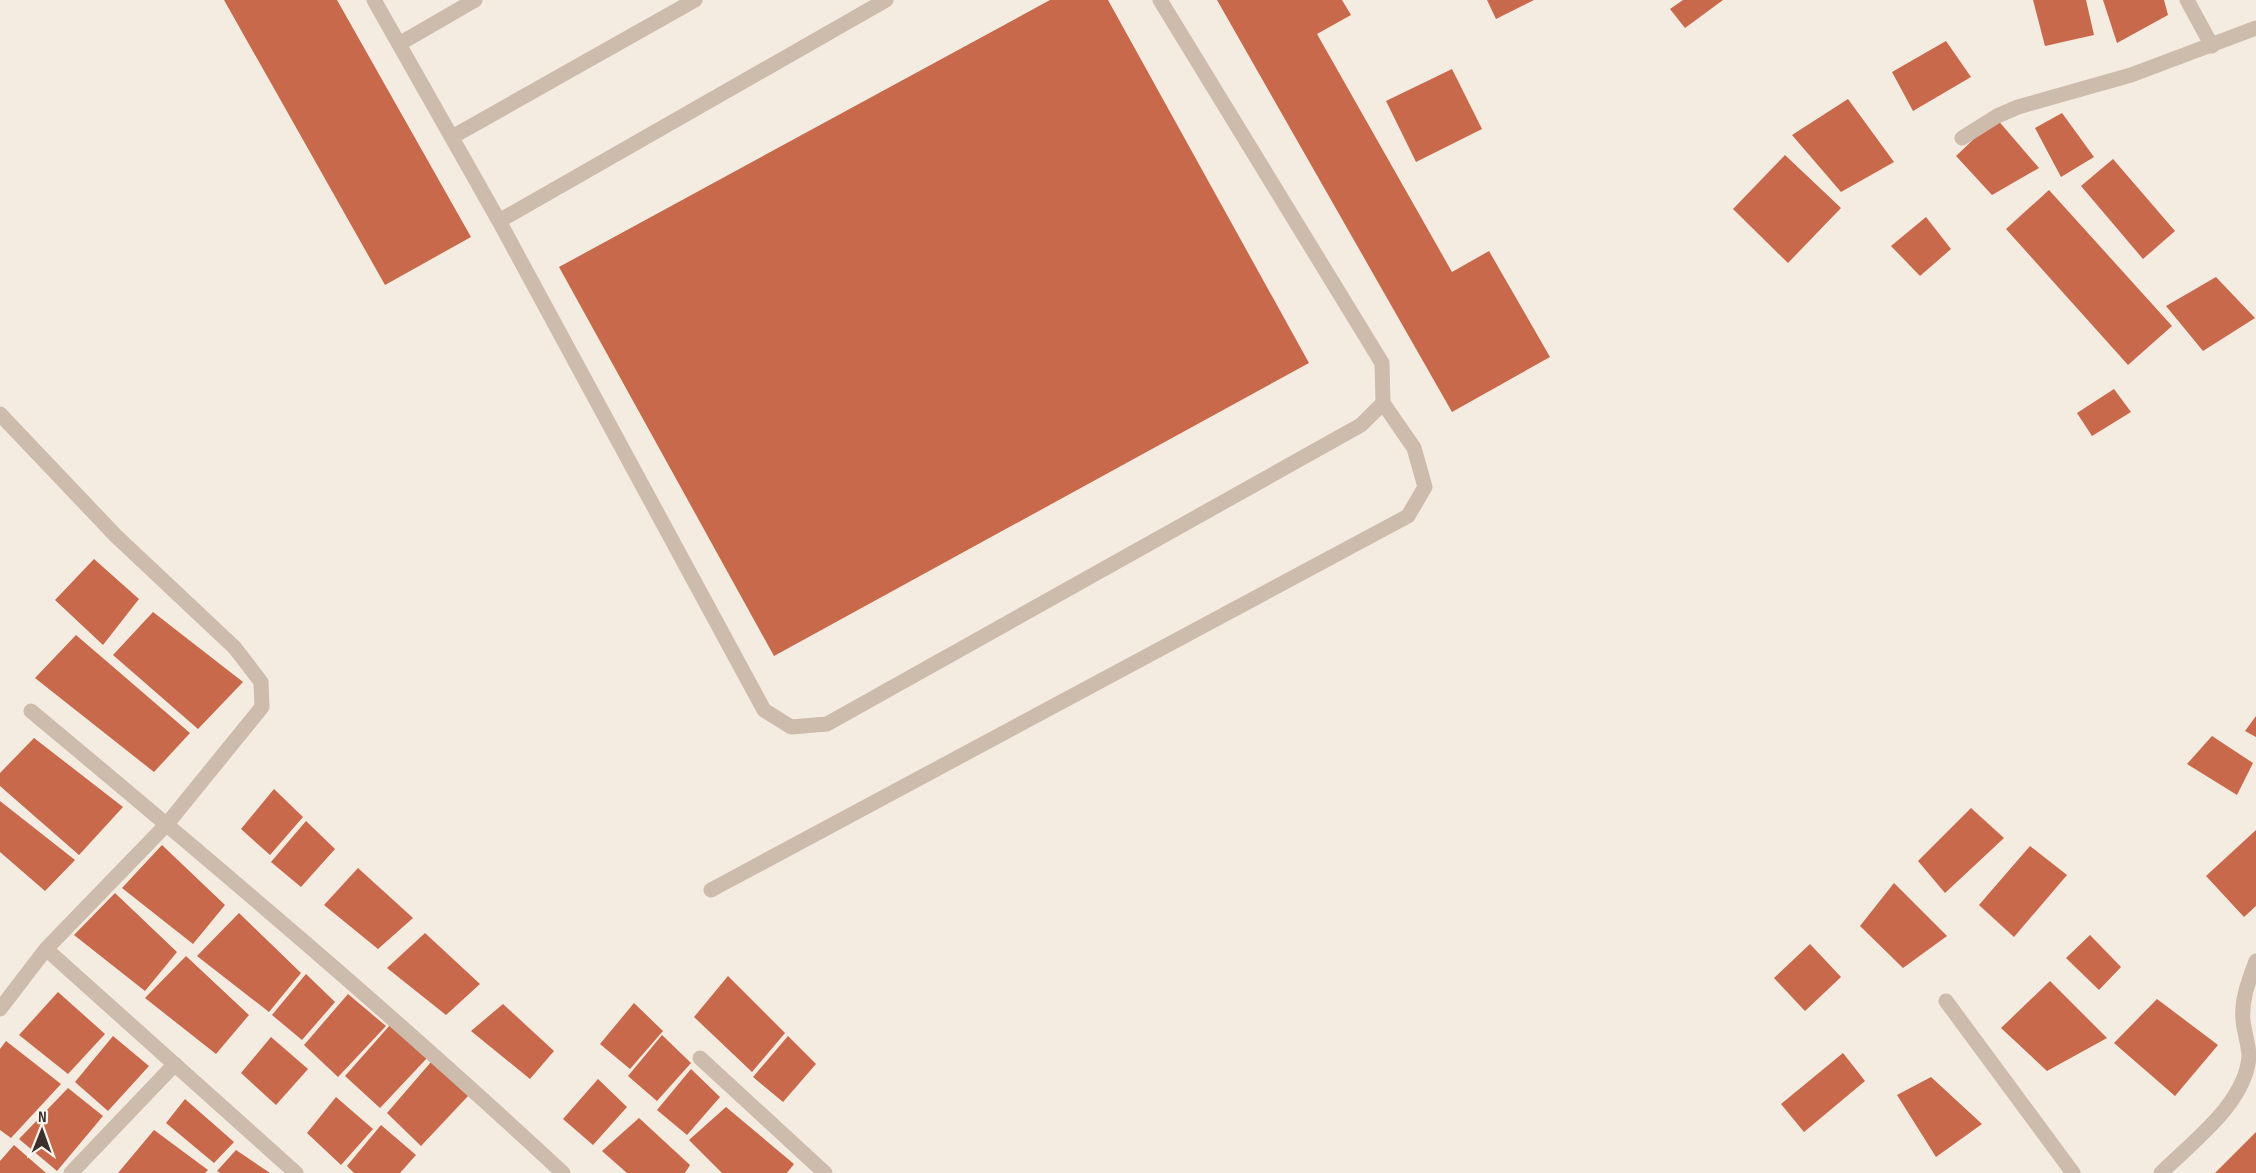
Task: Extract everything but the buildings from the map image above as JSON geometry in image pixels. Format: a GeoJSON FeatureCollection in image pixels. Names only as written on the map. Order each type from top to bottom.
{"type":"FeatureCollection","features":[{"type":"Feature","properties":{"kind":"street"},"geometry":{"type":"LineString","coordinates":[[374,0],[499,221],[764,710],[791,727],[827,724],[1360,425],[1383,403]]}},
{"type":"Feature","properties":{"kind":"street"},"geometry":{"type":"LineString","coordinates":[[399,44],[476,0]]}},
{"type":"Feature","properties":{"kind":"street"},"geometry":{"type":"LineString","coordinates":[[452,137],[695,0]]}},
{"type":"Feature","properties":{"kind":"street"},"geometry":{"type":"LineString","coordinates":[[499,221],[886,0]]}},
{"type":"Feature","properties":{"kind":"street"},"geometry":{"type":"LineString","coordinates":[[711,890],[1408,516],[1425,487],[1414,448],[1383,403],[1382,363],[1160,0]]}},
{"type":"Feature","properties":{"kind":"street"},"geometry":{"type":"LineString","coordinates":[[2187,0],[2212,46]]}},
{"type":"Feature","properties":{"kind":"street"},"geometry":{"type":"LineString","coordinates":[[1962,138],[1997,116],[2018,107],[2131,75],[2256,28]]}},
{"type":"Feature","properties":{"kind":"street"},"geometry":{"type":"LineString","coordinates":[[0,414],[116,536],[235,648],[261,682],[262,706],[166,824],[46,949],[0,1009]]}},
{"type":"Feature","properties":{"kind":"street"},"geometry":{"type":"LineString","coordinates":[[31,711],[166,824],[490,1105],[563,1173]]}},
{"type":"Feature","properties":{"kind":"street"},"geometry":{"type":"LineString","coordinates":[[46,949],[296,1173]]}},
{"type":"Feature","properties":{"kind":"street"},"geometry":{"type":"LineString","coordinates":[[2161,1173],[2220,1114],[2240,1088],[2252,1057],[2243,1017],[2246,985],[2256,962]]}},
{"type":"Feature","properties":{"kind":"street"},"geometry":{"type":"LineString","coordinates":[[1947,1001],[2073,1173]]}},
{"type":"Feature","properties":{"kind":"street"},"geometry":{"type":"LineString","coordinates":[[700,1058],[825,1173]]}},
{"type":"Feature","properties":{"kind":"street"},"geometry":{"type":"LineString","coordinates":[[71,1173],[175,1064]]}}]}
